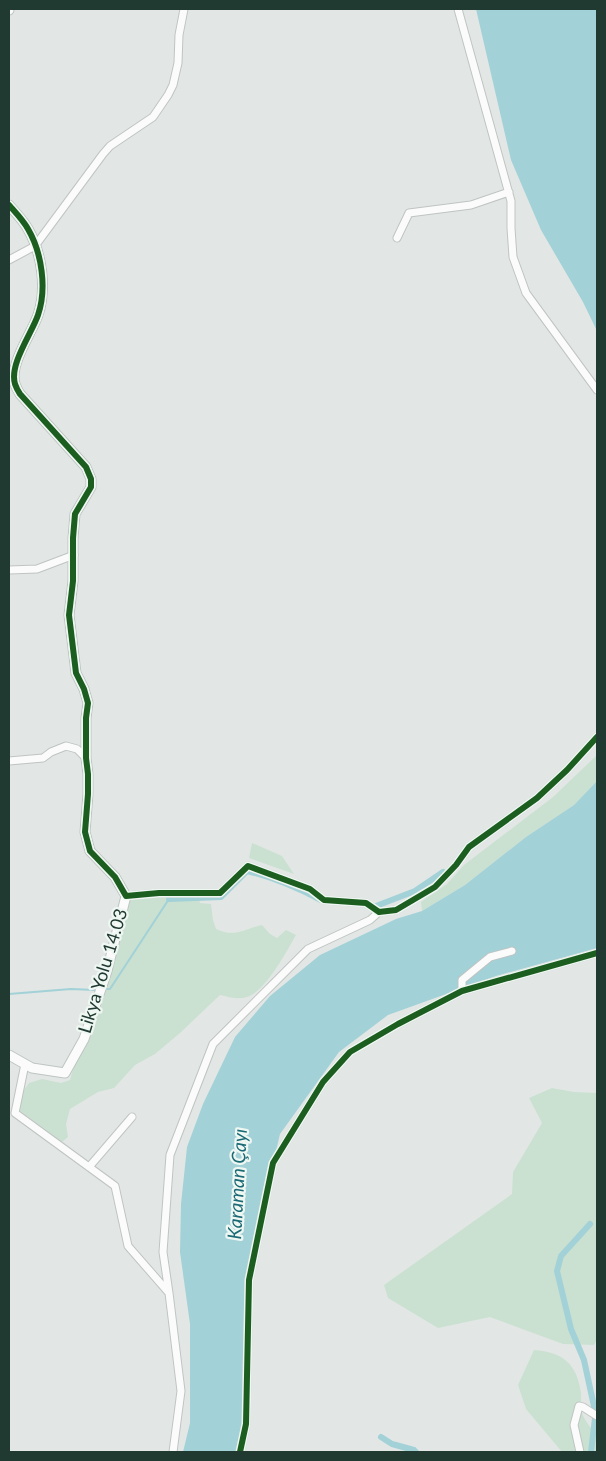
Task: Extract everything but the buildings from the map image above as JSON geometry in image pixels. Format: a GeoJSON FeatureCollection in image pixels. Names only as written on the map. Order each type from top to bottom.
{"type":"FeatureCollection","features":[{"type":"Feature","properties":{"kind":"street"},"geometry":{"type":"LineString","coordinates":[[9,260],[35,246],[110,146],[153,117],[173,84],[178,64],[179,36],[184,9]]}},
{"type":"Feature","properties":{"kind":"street"},"geometry":{"type":"LineString","coordinates":[[458,9],[511,200],[513,257],[526,294],[597,390]]}},
{"type":"Feature","properties":{"kind":"street"},"geometry":{"type":"LineString","coordinates":[[397,238],[409,213],[471,205],[508,192]]}},
{"type":"Feature","properties":{"kind":"street"},"geometry":{"type":"LineString","coordinates":[[9,204],[28,229],[39,254],[42,298],[38,316],[22,348],[12,379],[20,394],[86,467],[92,478],[91,487],[74,514],[74,555],[69,615],[76,673],[84,688],[88,702],[86,718],[88,813],[85,832],[90,850],[115,877],[126,896],[159,893],[220,893],[248,866],[310,889],[324,900],[366,903],[379,912]]}},
{"type":"Feature","properties":{"kind":"street"},"geometry":{"type":"LineString","coordinates":[[9,570],[37,569],[74,555]]}},
{"type":"Feature","properties":{"kind":"street"},"geometry":{"type":"LineString","coordinates":[[173,1452],[181,1391],[163,1252],[170,1155],[213,1044],[308,949],[370,920],[379,912],[396,910],[435,887],[456,865],[469,847],[537,798],[567,770],[597,737]]}},
{"type":"Feature","properties":{"kind":"street"},"geometry":{"type":"LineString","coordinates":[[9,761],[42,758],[66,746],[77,750],[86,758]]}},
{"type":"Feature","properties":{"kind":"street","name":"Likya Yolu 14.03"},"geometry":{"type":"LineString","coordinates":[[9,1055],[32,1068],[65,1073],[84,1039],[107,971],[126,896]]}},
{"type":"Feature","properties":{"kind":"street"},"geometry":{"type":"LineString","coordinates":[[462,991],[462,980],[490,957],[512,951]]}},
{"type":"Feature","properties":{"kind":"street"},"geometry":{"type":"LineString","coordinates":[[240,1452],[246,1424],[248,1280],[273,1163],[323,1082],[350,1052],[398,1024],[462,991],[597,953]]}},
{"type":"Feature","properties":{"kind":"street"},"geometry":{"type":"LineString","coordinates":[[25,1064],[15,1113],[115,1186],[128,1246],[169,1293]]}},
{"type":"Feature","properties":{"kind":"street"},"geometry":{"type":"LineString","coordinates":[[89,1167],[132,1117]]}},
{"type":"Feature","properties":{"kind":"street"},"geometry":{"type":"LineString","coordinates":[[580,1452],[574,1425],[580,1406],[597,1416]]}},
{"type":"Feature","properties":{"kind":"green space"},"geometry":{"type":"Polygon","coordinates":[[[597,755],[597,781],[574,805],[526,837],[465,885],[422,911],[421,902],[447,884],[464,865],[553,797],[597,755]]]}},
{"type":"Feature","properties":{"kind":"green space"},"geometry":{"type":"Polygon","coordinates":[[[252,843],[282,856],[294,874],[249,858],[252,843]]]}},
{"type":"Feature","properties":{"kind":"green space"},"geometry":{"type":"Polygon","coordinates":[[[198,895],[200,903],[211,904],[216,929],[223,932],[234,933],[262,925],[270,934],[277,938],[286,930],[296,935],[275,970],[254,994],[240,998],[220,995],[155,1054],[135,1065],[114,1088],[98,1092],[70,1109],[66,1124],[68,1137],[62,1142],[19,1110],[21,1094],[29,1083],[42,1079],[61,1083],[70,1080],[91,1035],[103,1002],[130,899],[198,895]]]}},
{"type":"Feature","properties":{"kind":"green space"},"geometry":{"type":"Polygon","coordinates":[[[552,1088],[574,1092],[597,1093],[597,1340],[594,1345],[563,1344],[490,1317],[438,1328],[388,1298],[384,1285],[512,1194],[513,1172],[542,1123],[529,1098],[552,1088]]]}},
{"type":"Feature","properties":{"kind":"green space"},"geometry":{"type":"Polygon","coordinates":[[[534,1350],[553,1353],[567,1361],[572,1367],[579,1383],[582,1413],[596,1437],[597,1452],[562,1452],[526,1409],[518,1385],[534,1350]]]}},
{"type":"Feature","properties":{"kind":"water"},"geometry":{"type":"Polygon","coordinates":[[[476,9],[597,9],[597,331],[583,302],[541,230],[511,160],[476,9]]]}},
{"type":"Feature","properties":{"kind":"water","name":"Karaman Çayı"},"geometry":{"type":"Polygon","coordinates":[[[597,781],[597,948],[496,976],[388,1015],[339,1052],[280,1134],[249,1266],[243,1452],[183,1452],[190,1423],[190,1324],[180,1252],[181,1204],[187,1147],[203,1104],[235,1037],[270,996],[320,955],[396,919],[422,911],[465,885],[526,837],[574,805],[597,781]]]}},
{"type":"Feature","properties":{"kind":"waterway"},"geometry":{"type":"LineString","coordinates":[[169,899],[221,897],[247,871],[285,883],[321,900]]}},
{"type":"Feature","properties":{"kind":"waterway"},"geometry":{"type":"LineString","coordinates":[[376,906],[415,891],[443,872]]}},
{"type":"Feature","properties":{"kind":"waterway"},"geometry":{"type":"LineString","coordinates":[[106,989],[110,989],[169,899]]}},
{"type":"Feature","properties":{"kind":"waterway"},"geometry":{"type":"LineString","coordinates":[[9,994],[71,989],[95,990]]}},
{"type":"Feature","properties":{"kind":"waterway"},"geometry":{"type":"LineString","coordinates":[[590,1224],[561,1256],[557,1271],[571,1329],[584,1360],[595,1411]]}},
{"type":"Feature","properties":{"kind":"waterway"},"geometry":{"type":"LineString","coordinates":[[591,1452],[595,1418]]}},
{"type":"Feature","properties":{"kind":"waterway"},"geometry":{"type":"LineString","coordinates":[[381,1437],[392,1444],[416,1452]]}},
{"type":"Feature","properties":{"kind":"cycle path"},"geometry":{"type":"LineString","coordinates":[[9,205],[28,229],[37,249],[42,271],[41,305],[15,367],[15,384],[20,394],[86,467],[91,479],[91,487],[75,514],[73,581],[69,615],[76,673],[88,703],[86,718],[88,794],[85,832],[90,851],[115,877],[126,896],[159,893],[220,893],[248,866],[310,889],[324,900],[366,903],[379,912],[396,910],[435,887],[456,865],[469,847],[537,798],[567,770],[597,737]]}},
{"type":"Feature","properties":{"kind":"cycle path"},"geometry":{"type":"LineString","coordinates":[[240,1452],[246,1424],[249,1280],[273,1163],[323,1082],[350,1052],[398,1024],[462,991],[597,953]]}}]}
